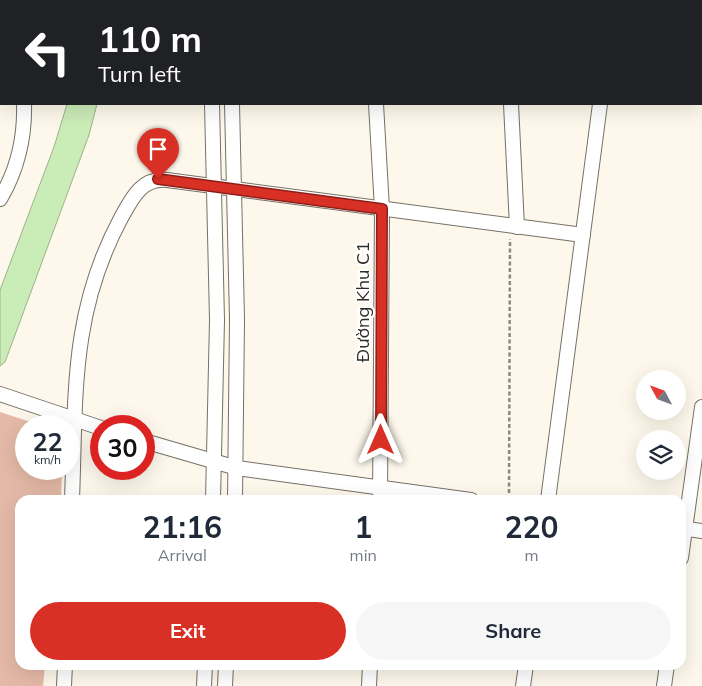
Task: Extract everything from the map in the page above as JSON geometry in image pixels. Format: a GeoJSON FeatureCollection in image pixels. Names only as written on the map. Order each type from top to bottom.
{"type":"FeatureCollection","features":[{"type":"Feature","properties":{"kind":"street"},"geometry":{"type":"LineString","coordinates":[[0,199],[10,180],[19,152],[24,105]]}},
{"type":"Feature","properties":{"kind":"street"},"geometry":{"type":"LineString","coordinates":[[212,105],[217,320],[214,495]]}},
{"type":"Feature","properties":{"kind":"street"},"geometry":{"type":"LineString","coordinates":[[232,105],[235,190],[237,468],[235,495]]}},
{"type":"Feature","properties":{"kind":"street","name":"Đường Khu C1"},"geometry":{"type":"LineString","coordinates":[[376,105],[382,209],[380,494]]}},
{"type":"Feature","properties":{"kind":"street"},"geometry":{"type":"LineString","coordinates":[[512,105],[513,233]]}},
{"type":"Feature","properties":{"kind":"street"},"geometry":{"type":"LineString","coordinates":[[549,495],[600,105]]}},
{"type":"Feature","properties":{"kind":"street"},"geometry":{"type":"LineString","coordinates":[[75,415],[76,366],[88,303],[105,252],[128,204],[144,185],[153,180],[382,209],[513,233],[583,235]]}},
{"type":"Feature","properties":{"kind":"street"},"geometry":{"type":"LineString","coordinates":[[0,394],[61,415]]}},
{"type":"Feature","properties":{"kind":"street"},"geometry":{"type":"LineString","coordinates":[[686,509],[702,407]]}},
{"type":"Feature","properties":{"kind":"street"},"geometry":{"type":"LineString","coordinates":[[155,444],[237,468],[380,494],[395,495]]}},
{"type":"Feature","properties":{"kind":"street"},"geometry":{"type":"LineString","coordinates":[[72,495],[73,480]]}},
{"type":"Feature","properties":{"kind":"street"},"geometry":{"type":"LineString","coordinates":[[686,528],[702,531]]}},
{"type":"Feature","properties":{"kind":"street"},"geometry":{"type":"LineString","coordinates":[[64,686],[65,670]]}},
{"type":"Feature","properties":{"kind":"street"},"geometry":{"type":"LineString","coordinates":[[204,686],[205,670]]}},
{"type":"Feature","properties":{"kind":"street"},"geometry":{"type":"LineString","coordinates":[[225,686],[226,670]]}},
{"type":"Feature","properties":{"kind":"street"},"geometry":{"type":"LineString","coordinates":[[369,686],[370,670]]}},
{"type":"Feature","properties":{"kind":"street"},"geometry":{"type":"LineString","coordinates":[[523,686],[525,670]]}},
{"type":"Feature","properties":{"kind":"street"},"geometry":{"type":"LineString","coordinates":[[664,686],[666,670]]}},
{"type":"Feature","properties":{"kind":"path"},"geometry":{"type":"LineString","coordinates":[[509,493],[513,233]]}},
{"type":"Feature","properties":{"kind":"shaded area"},"geometry":{"type":"Polygon","coordinates":[[[67,105],[97,105],[89,135],[5,362],[0,366],[0,290],[54,147],[67,105]]]}},
{"type":"Feature","properties":{"kind":"shaded area"},"geometry":{"type":"Polygon","coordinates":[[[0,412],[15,417],[15,480],[62,480],[61,495],[15,495],[15,670],[45,670],[43,686],[0,686],[0,412]]]}},
{"type":"Feature","properties":{"kind":"route"},"geometry":{"type":"LineString","coordinates":[[158,179],[382,209],[381,440]]}}]}
